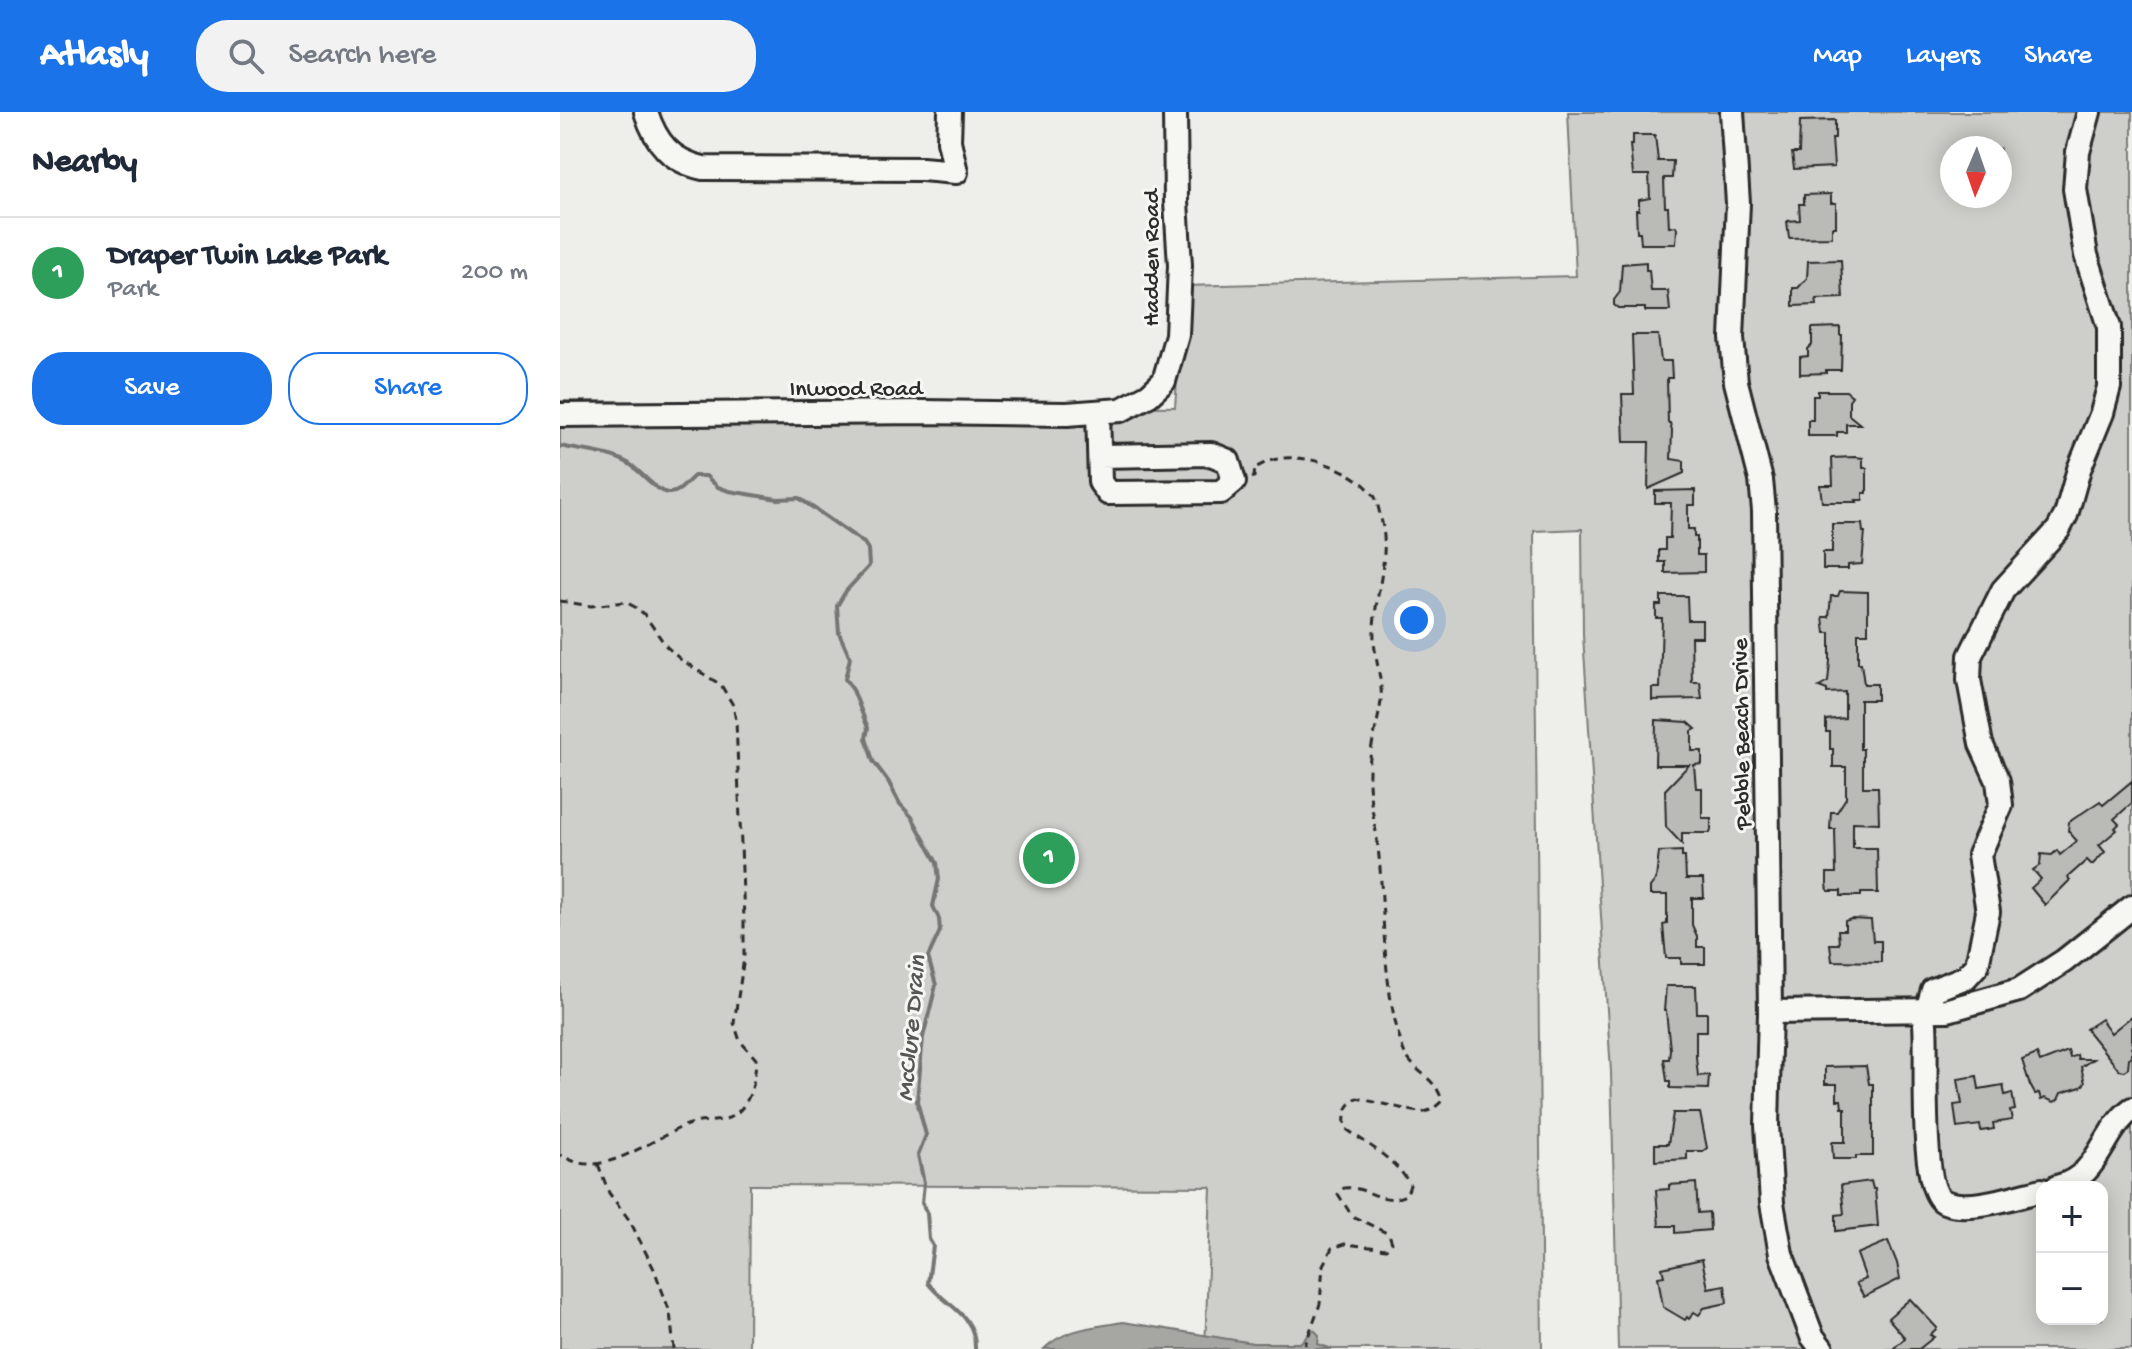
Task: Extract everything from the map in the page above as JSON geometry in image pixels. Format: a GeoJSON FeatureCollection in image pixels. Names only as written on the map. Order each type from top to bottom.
{"type":"FeatureCollection","features":[{"type":"Feature","properties":{"kind":"street"},"geometry":{"type":"LineString","coordinates":[[646,112],[651,128],[666,151],[686,164],[703,168],[922,169],[956,172],[949,141],[950,112]]}},
{"type":"Feature","properties":{"kind":"street","name":"Hadden Road"},"geometry":{"type":"LineString","coordinates":[[1149,395],[1164,381],[1177,335],[1180,265],[1175,112]]}},
{"type":"Feature","properties":{"kind":"street","name":"Pebble Beach Drive"},"geometry":{"type":"LineString","coordinates":[[1732,112],[1738,203],[1732,338],[1736,382],[1761,480],[1764,511],[1770,1012],[1767,1125],[1772,1203],[1781,1254],[1812,1336],[1822,1349]]}},
{"type":"Feature","properties":{"kind":"street"},"geometry":{"type":"LineString","coordinates":[[2036,1191],[1973,1204],[1945,1202],[1936,1195],[1928,1166],[1927,1016],[1933,990],[1966,977],[1977,965],[1988,912],[1979,855],[2001,805],[2001,789],[1979,738],[1969,680],[1970,656],[2003,590],[2058,530],[2066,515],[2109,387],[2109,327],[2086,255],[2075,189],[2078,152],[2089,112]]}},
{"type":"Feature","properties":{"kind":"street","name":"Inwood Road"},"geometry":{"type":"LineString","coordinates":[[560,415],[1098,412],[1121,410],[1149,395]]}},
{"type":"Feature","properties":{"kind":"street"},"geometry":{"type":"LineString","coordinates":[[1098,412],[1100,482],[1108,493],[1221,492],[1234,481],[1228,461],[1211,454],[1100,456]]}},
{"type":"Feature","properties":{"kind":"street"},"geometry":{"type":"LineString","coordinates":[[1770,1012],[1948,1010],[2019,990],[2064,961],[2132,907]]}},
{"type":"Feature","properties":{"kind":"street"},"geometry":{"type":"LineString","coordinates":[[2075,1181],[2089,1170],[2118,1124],[2132,1109]]}},
{"type":"Feature","properties":{"kind":"path"},"geometry":{"type":"LineString","coordinates":[[1250,479],[1254,477],[1255,468],[1277,459],[1322,462],[1350,475],[1375,497],[1385,529],[1386,552],[1374,617],[1381,700],[1369,776],[1377,839],[1386,973],[1404,1051],[1413,1067],[1428,1076],[1439,1090],[1442,1101],[1422,1113],[1357,1098],[1345,1110],[1345,1128],[1394,1164],[1410,1185],[1407,1194],[1399,1199],[1384,1199],[1355,1187],[1344,1188],[1338,1194],[1352,1216],[1389,1234],[1392,1243],[1386,1249],[1345,1244],[1332,1248],[1323,1265],[1320,1304],[1305,1345]]}},
{"type":"Feature","properties":{"kind":"path"},"geometry":{"type":"LineString","coordinates":[[560,601],[591,606],[625,602],[635,607],[644,614],[666,646],[680,659],[721,685],[733,705],[744,919],[744,958],[734,1023],[740,1041],[756,1059],[755,1081],[738,1112],[722,1122],[691,1123],[598,1164],[576,1163],[560,1155]]}},
{"type":"Feature","properties":{"kind":"path"},"geometry":{"type":"LineString","coordinates":[[598,1164],[609,1193],[630,1221],[654,1269],[670,1312],[674,1349]]}},
{"type":"Feature","properties":{"kind":"shaded area"},"geometry":{"type":"Polygon","coordinates":[[[1568,112],[2132,112],[2132,1349],[1618,1349],[1611,1072],[1583,635],[1582,529],[1534,531],[1542,1349],[1205,1349],[1211,1187],[750,1185],[749,1349],[560,1349],[560,401],[1175,407],[1184,286],[1576,276],[1568,112]]]}},
{"type":"Feature","properties":{"kind":"shaded area"},"geometry":{"type":"Polygon","coordinates":[[[1123,1322],[1253,1343],[1300,1343],[1314,1330],[1319,1335],[1318,1344],[1332,1349],[1044,1349],[1071,1333],[1123,1322]]]}},
{"type":"Feature","properties":{"kind":"building"},"geometry":{"type":"Polygon","coordinates":[[[1835,120],[1835,138],[1832,138],[1834,167],[1794,169],[1792,153],[1799,153],[1800,121],[1835,120]]]}},
{"type":"Feature","properties":{"kind":"building"},"geometry":{"type":"Polygon","coordinates":[[[1633,135],[1655,135],[1658,161],[1673,161],[1672,178],[1664,178],[1665,207],[1668,207],[1669,227],[1676,226],[1677,229],[1676,244],[1641,244],[1636,210],[1639,210],[1639,200],[1650,198],[1649,175],[1633,175],[1630,145],[1633,145],[1633,135]]]}},
{"type":"Feature","properties":{"kind":"building"},"geometry":{"type":"Polygon","coordinates":[[[1831,194],[1831,203],[1836,203],[1836,227],[1832,227],[1832,237],[1789,238],[1787,221],[1800,220],[1799,204],[1804,204],[1804,195],[1831,194]]]}},
{"type":"Feature","properties":{"kind":"building"},"geometry":{"type":"Polygon","coordinates":[[[1841,260],[1843,298],[1816,299],[1817,305],[1793,306],[1793,288],[1798,288],[1807,278],[1808,261],[1841,260]]]}},
{"type":"Feature","properties":{"kind":"building"},"geometry":{"type":"Polygon","coordinates":[[[1646,262],[1651,291],[1668,291],[1670,311],[1645,311],[1645,308],[1618,308],[1614,305],[1620,292],[1622,264],[1646,262]]]}},
{"type":"Feature","properties":{"kind":"building"},"geometry":{"type":"Polygon","coordinates":[[[1840,327],[1841,370],[1800,374],[1800,357],[1808,356],[1812,345],[1812,328],[1840,327]]]}},
{"type":"Feature","properties":{"kind":"building"},"geometry":{"type":"Polygon","coordinates":[[[1632,335],[1658,335],[1661,361],[1671,361],[1672,378],[1667,378],[1668,423],[1672,430],[1671,459],[1684,461],[1684,473],[1648,489],[1649,442],[1624,442],[1622,394],[1634,394],[1632,335]]]}},
{"type":"Feature","properties":{"kind":"building"},"geometry":{"type":"Polygon","coordinates":[[[1818,391],[1846,391],[1852,396],[1849,415],[1860,424],[1846,424],[1846,432],[1837,432],[1837,436],[1808,436],[1808,420],[1813,420],[1813,396],[1818,396],[1818,391]]]}},
{"type":"Feature","properties":{"kind":"building"},"geometry":{"type":"Polygon","coordinates":[[[1832,458],[1863,458],[1863,468],[1867,468],[1867,493],[1863,493],[1863,500],[1822,502],[1820,485],[1833,485],[1832,458]]]}},
{"type":"Feature","properties":{"kind":"building"},"geometry":{"type":"Polygon","coordinates":[[[1695,490],[1695,505],[1688,505],[1688,529],[1694,529],[1694,537],[1697,537],[1697,555],[1704,555],[1704,572],[1665,573],[1665,562],[1659,562],[1659,550],[1665,550],[1665,538],[1670,538],[1671,503],[1655,503],[1655,491],[1695,490]]]}},
{"type":"Feature","properties":{"kind":"building"},"geometry":{"type":"Polygon","coordinates":[[[1832,524],[1862,524],[1865,532],[1862,564],[1848,565],[1848,569],[1823,569],[1823,552],[1832,552],[1832,524]]]}},
{"type":"Feature","properties":{"kind":"building"},"geometry":{"type":"Polygon","coordinates":[[[1840,591],[1868,592],[1868,633],[1858,633],[1858,663],[1861,663],[1864,684],[1877,684],[1877,700],[1860,700],[1860,749],[1863,749],[1863,787],[1878,787],[1879,823],[1853,822],[1853,848],[1877,848],[1878,893],[1861,893],[1861,896],[1841,896],[1841,891],[1828,891],[1827,884],[1827,873],[1836,873],[1835,829],[1830,829],[1831,812],[1837,812],[1846,798],[1846,767],[1833,767],[1833,749],[1830,749],[1826,720],[1845,718],[1845,692],[1827,693],[1819,687],[1828,682],[1830,661],[1830,633],[1825,633],[1823,617],[1829,617],[1831,596],[1838,596],[1840,591]]]}},
{"type":"Feature","properties":{"kind":"building"},"geometry":{"type":"Polygon","coordinates":[[[1661,596],[1687,596],[1688,620],[1702,620],[1702,637],[1691,637],[1692,682],[1700,682],[1702,699],[1652,700],[1652,688],[1660,688],[1662,618],[1656,618],[1656,605],[1661,605],[1661,596]]]}},
{"type":"Feature","properties":{"kind":"building"},"geometry":{"type":"Polygon","coordinates":[[[1656,720],[1688,722],[1696,729],[1692,731],[1692,751],[1702,751],[1702,764],[1694,765],[1696,788],[1702,788],[1702,818],[1711,818],[1711,830],[1710,833],[1682,833],[1682,844],[1666,827],[1665,790],[1689,765],[1655,765],[1656,720]]]}},
{"type":"Feature","properties":{"kind":"building"},"geometry":{"type":"Polygon","coordinates":[[[2132,781],[2132,803],[2114,819],[2119,824],[2115,828],[2117,830],[2099,845],[2105,852],[2092,865],[2087,860],[2045,905],[2031,888],[2041,879],[2033,870],[2040,865],[2041,854],[2052,855],[2057,850],[2060,855],[2077,841],[2068,831],[2069,822],[2100,801],[2103,805],[2132,781]]]}},
{"type":"Feature","properties":{"kind":"building"},"geometry":{"type":"Polygon","coordinates":[[[1682,851],[1686,879],[1703,879],[1704,898],[1692,898],[1692,925],[1697,936],[1697,947],[1705,947],[1705,964],[1681,964],[1681,958],[1666,958],[1663,925],[1667,924],[1667,895],[1650,895],[1650,887],[1656,879],[1659,852],[1682,851]]]}},
{"type":"Feature","properties":{"kind":"building"},"geometry":{"type":"Polygon","coordinates":[[[1871,920],[1873,941],[1881,941],[1881,962],[1832,961],[1830,944],[1839,944],[1838,930],[1845,930],[1845,921],[1871,920]]]}},
{"type":"Feature","properties":{"kind":"building"},"geometry":{"type":"Polygon","coordinates":[[[1666,986],[1696,986],[1697,1013],[1707,1013],[1707,1031],[1696,1031],[1698,1076],[1709,1075],[1708,1089],[1670,1088],[1670,1081],[1667,1081],[1664,1059],[1669,1059],[1670,1049],[1664,1011],[1666,986]]]}},
{"type":"Feature","properties":{"kind":"building"},"geometry":{"type":"Polygon","coordinates":[[[2132,1016],[2132,1056],[2124,1071],[2119,1070],[2086,1029],[2101,1019],[2111,1033],[2132,1016]]]}},
{"type":"Feature","properties":{"kind":"building"},"geometry":{"type":"Polygon","coordinates":[[[2068,1051],[2070,1058],[2077,1055],[2078,1059],[2093,1059],[2081,1067],[2085,1083],[2061,1093],[2054,1102],[2045,1098],[2041,1100],[2039,1093],[2035,1094],[2030,1085],[2022,1060],[2037,1054],[2040,1062],[2068,1051]]]}},
{"type":"Feature","properties":{"kind":"building"},"geometry":{"type":"Polygon","coordinates":[[[1866,1066],[1869,1084],[1873,1084],[1873,1156],[1833,1159],[1832,1142],[1845,1142],[1845,1108],[1842,1108],[1841,1100],[1837,1100],[1837,1084],[1825,1084],[1825,1067],[1866,1066]]]}},
{"type":"Feature","properties":{"kind":"building"},"geometry":{"type":"Polygon","coordinates":[[[1977,1076],[1979,1089],[2003,1085],[2005,1095],[2012,1093],[2015,1110],[2010,1111],[2012,1120],[1993,1123],[1994,1129],[1981,1131],[1980,1125],[1957,1128],[1954,1105],[1962,1104],[1958,1079],[1977,1076]]]}},
{"type":"Feature","properties":{"kind":"building"},"geometry":{"type":"Polygon","coordinates":[[[1673,1113],[1700,1113],[1707,1148],[1687,1151],[1687,1159],[1655,1161],[1655,1144],[1668,1144],[1673,1113]]]}},
{"type":"Feature","properties":{"kind":"building"},"geometry":{"type":"Polygon","coordinates":[[[1871,1181],[1875,1189],[1878,1226],[1836,1231],[1836,1215],[1844,1214],[1841,1185],[1871,1181]]]}},
{"type":"Feature","properties":{"kind":"building"},"geometry":{"type":"Polygon","coordinates":[[[1696,1183],[1698,1213],[1709,1212],[1710,1230],[1675,1233],[1675,1226],[1659,1226],[1656,1190],[1669,1189],[1669,1185],[1696,1183]]]}},
{"type":"Feature","properties":{"kind":"building"},"geometry":{"type":"Polygon","coordinates":[[[1888,1241],[1900,1279],[1864,1297],[1856,1283],[1866,1279],[1857,1254],[1888,1241]]]}},
{"type":"Feature","properties":{"kind":"building"},"geometry":{"type":"Polygon","coordinates":[[[1702,1259],[1708,1288],[1725,1285],[1727,1303],[1704,1308],[1699,1315],[1694,1312],[1685,1320],[1663,1307],[1658,1277],[1664,1276],[1662,1268],[1702,1259]]]}},
{"type":"Feature","properties":{"kind":"building"},"geometry":{"type":"Polygon","coordinates":[[[1910,1299],[1937,1328],[1930,1335],[1934,1337],[1919,1349],[1893,1349],[1905,1338],[1888,1318],[1910,1299]]]}},
{"type":"Feature","properties":{"kind":"waterway","name":"McClure Drain"},"geometry":{"type":"LineString","coordinates":[[560,446],[620,459],[663,492],[679,490],[694,476],[706,476],[718,487],[729,491],[778,499],[799,498],[864,543],[868,549],[869,566],[837,606],[839,633],[850,658],[845,679],[853,690],[868,728],[866,738],[873,761],[900,804],[912,817],[937,863],[939,879],[933,906],[940,931],[928,957],[936,985],[923,1037],[917,1101],[926,1135],[918,1155],[924,1183],[922,1203],[933,1246],[928,1283],[965,1318],[974,1337],[975,1349]]}},
{"type":"Feature","properties":{"kind":"place","name":"Draper Twin Lake Park"},"geometry":{"type":"Point","coordinates":[1049,858]}}]}
